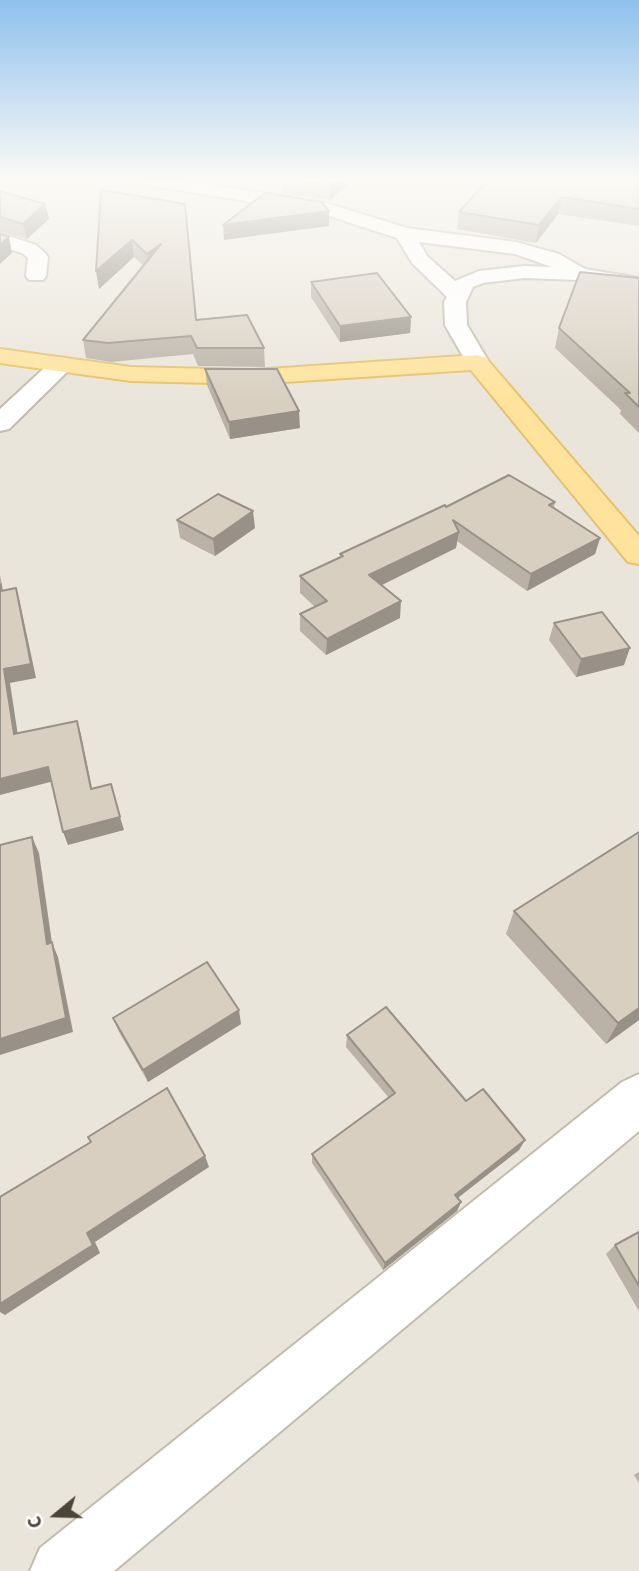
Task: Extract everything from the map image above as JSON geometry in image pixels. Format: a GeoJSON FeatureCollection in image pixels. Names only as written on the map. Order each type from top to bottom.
{"type":"FeatureCollection","features":[{"type":"Feature","properties":{"kind":"main road"},"geometry":{"type":"LineString","coordinates":[[0,356],[131,374],[253,377],[477,362],[639,555]]}},
{"type":"Feature","properties":{"kind":"street"},"geometry":{"type":"LineString","coordinates":[[33,252],[38,257],[36,276]]}},
{"type":"Feature","properties":{"kind":"street"},"geometry":{"type":"LineString","coordinates":[[415,252],[458,296]]}},
{"type":"Feature","properties":{"kind":"street"},"geometry":{"type":"LineString","coordinates":[[532,252],[552,258],[579,274]]}},
{"type":"Feature","properties":{"kind":"street"},"geometry":{"type":"LineString","coordinates":[[477,362],[456,325],[455,302],[464,283],[479,277],[524,272],[579,274],[639,284]]}},
{"type":"Feature","properties":{"kind":"street"},"geometry":{"type":"LineString","coordinates":[[0,423],[61,365]]}},
{"type":"Feature","properties":{"kind":"street"},"geometry":{"type":"LineString","coordinates":[[63,1571],[639,1099]]}},
{"type":"Feature","properties":{"kind":"shaded area"},"geometry":{"type":"Polygon","coordinates":[[[0,252],[639,252],[639,1571],[0,1571],[0,252]]]}},
{"type":"Feature","properties":{"kind":"building"},"geometry":{"type":"Polygon","coordinates":[[[97,252],[118,252],[96,271],[97,252]]]}},
{"type":"Feature","properties":{"kind":"building"},"geometry":{"type":"Polygon","coordinates":[[[154,252],[190,252],[196,320],[247,315],[264,348],[197,348],[191,336],[108,343],[83,340],[154,252]]]}},
{"type":"Feature","properties":{"kind":"building"},"geometry":{"type":"Polygon","coordinates":[[[580,272],[639,278],[639,407],[625,393],[630,393],[559,328],[580,272]]]}},
{"type":"Feature","properties":{"kind":"building"},"geometry":{"type":"Polygon","coordinates":[[[377,273],[411,317],[340,326],[311,282],[377,273]]]}},
{"type":"Feature","properties":{"kind":"building"},"geometry":{"type":"Polygon","coordinates":[[[205,369],[277,369],[299,411],[229,422],[205,369]]]}},
{"type":"Feature","properties":{"kind":"building"},"geometry":{"type":"Polygon","coordinates":[[[509,475],[555,502],[549,505],[600,538],[531,574],[453,520],[459,532],[369,575],[401,601],[327,639],[300,614],[327,601],[300,576],[343,556],[340,554],[445,505],[446,507],[509,475]]]}},
{"type":"Feature","properties":{"kind":"building"},"geometry":{"type":"Polygon","coordinates":[[[218,494],[253,511],[213,539],[177,520],[218,494]]]}},
{"type":"Feature","properties":{"kind":"building"},"geometry":{"type":"Polygon","coordinates":[[[0,584],[1,591],[16,588],[31,664],[4,669],[14,734],[77,721],[91,789],[111,784],[120,817],[63,832],[48,767],[0,779],[0,584]]]}},
{"type":"Feature","properties":{"kind":"building"},"geometry":{"type":"Polygon","coordinates":[[[602,612],[630,648],[581,659],[554,623],[602,612]]]}},
{"type":"Feature","properties":{"kind":"building"},"geometry":{"type":"Polygon","coordinates":[[[639,832],[639,1008],[618,1023],[514,911],[639,832]]]}},
{"type":"Feature","properties":{"kind":"building"},"geometry":{"type":"Polygon","coordinates":[[[32,837],[47,944],[52,942],[66,1018],[0,1039],[0,845],[32,837]]]}},
{"type":"Feature","properties":{"kind":"building"},"geometry":{"type":"Polygon","coordinates":[[[207,962],[239,1010],[143,1070],[113,1018],[207,962]]]}},
{"type":"Feature","properties":{"kind":"building"},"geometry":{"type":"Polygon","coordinates":[[[386,1007],[466,1101],[483,1089],[525,1140],[455,1195],[461,1202],[385,1263],[312,1154],[395,1093],[347,1035],[386,1007]]]}},
{"type":"Feature","properties":{"kind":"building"},"geometry":{"type":"Polygon","coordinates":[[[167,1088],[205,1156],[87,1233],[93,1245],[0,1304],[0,1197],[91,1142],[88,1137],[167,1088]]]}},
{"type":"Feature","properties":{"kind":"building"},"geometry":{"type":"Polygon","coordinates":[[[639,1232],[639,1286],[615,1245],[639,1232]]]}}]}
